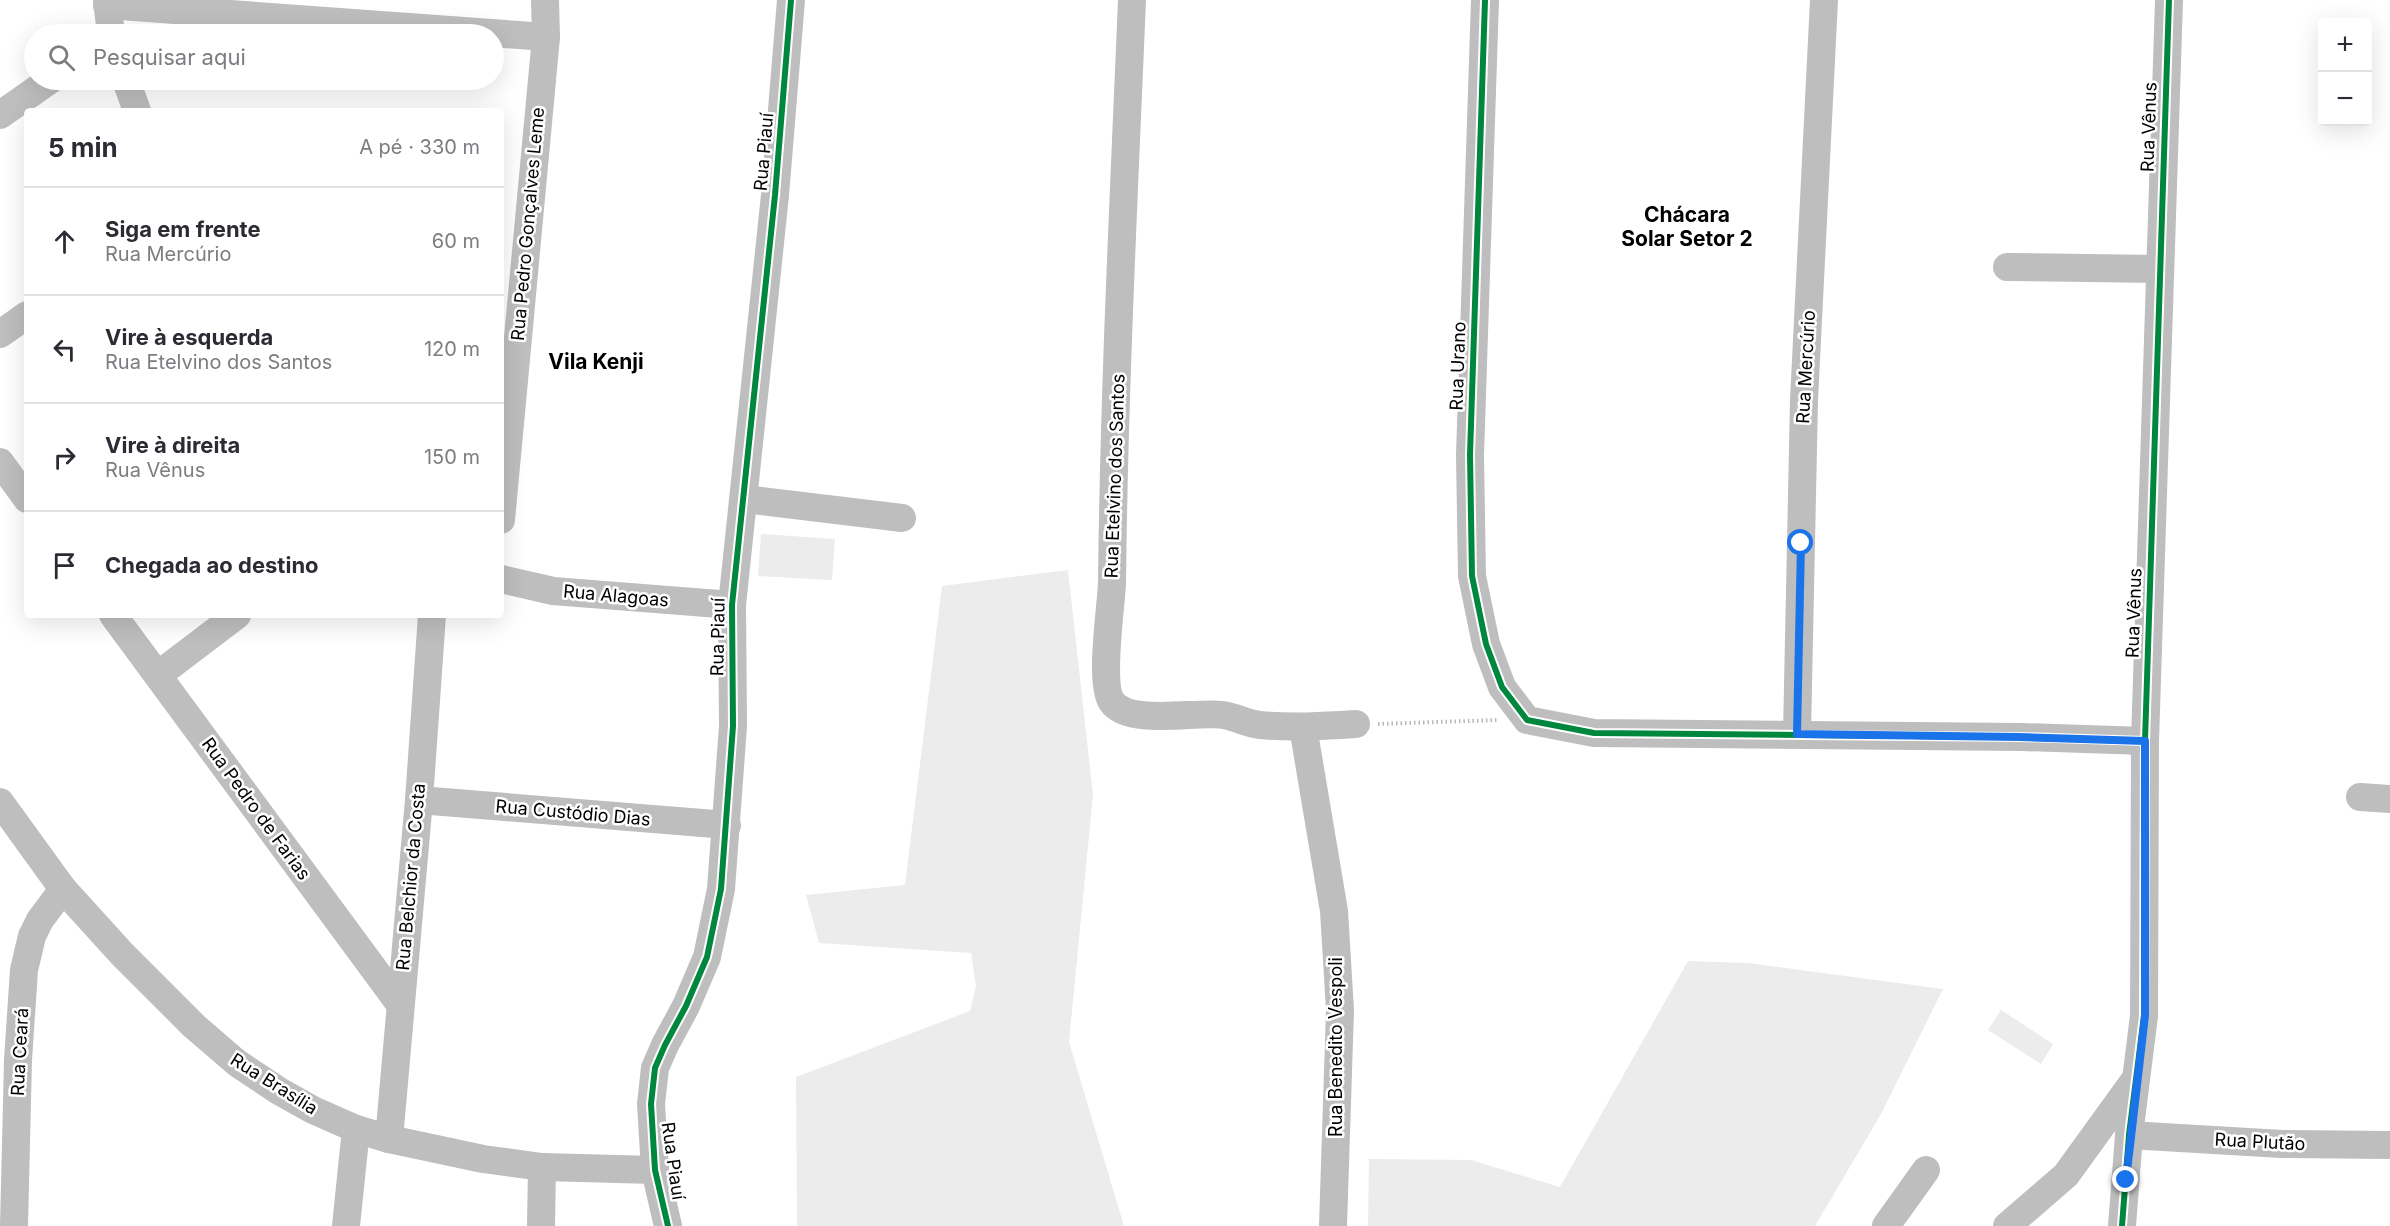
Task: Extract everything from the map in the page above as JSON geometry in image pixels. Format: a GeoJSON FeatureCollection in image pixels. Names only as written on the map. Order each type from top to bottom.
{"type":"FeatureCollection","features":[{"type":"Feature","properties":{"kind":"street","name":"Rua Pedro Gonçalves Leme"},"geometry":{"type":"LineString","coordinates":[[504,488],[546,37],[545,0]]}},
{"type":"Feature","properties":{"kind":"street","name":"Rua Piauí"},"geometry":{"type":"LineString","coordinates":[[668,1226],[655,1170],[651,1104],[655,1068],[707,957],[721,889],[733,726],[732,605],[745,499],[775,195],[791,0]]}},
{"type":"Feature","properties":{"kind":"street","name":"Rua Etelvino dos Santos"},"geometry":{"type":"LineString","coordinates":[[1131,0],[1112,473],[1112,587],[1106,684],[1112,702],[1125,711],[1143,715],[1223,715],[1258,725],[1303,727],[1356,724]]}},
{"type":"Feature","properties":{"kind":"street","name":"Rua Urano"},"geometry":{"type":"LineString","coordinates":[[1485,0],[1470,455],[1472,576],[1486,644],[1502,687],[1527,720]]}},
{"type":"Feature","properties":{"kind":"street","name":"Rua Mercúrio"},"geometry":{"type":"LineString","coordinates":[[1797,734],[1804,400],[1824,0]]}},
{"type":"Feature","properties":{"kind":"street","name":"Rua Vênus"},"geometry":{"type":"LineString","coordinates":[[2122,1226],[2129,1135],[2145,1016],[2145,741],[2169,0]]}},
{"type":"Feature","properties":{"kind":"street"},"geometry":{"type":"LineString","coordinates":[[110,24],[107,2],[383,24]]}},
{"type":"Feature","properties":{"kind":"street"},"geometry":{"type":"LineString","coordinates":[[504,34],[546,37]]}},
{"type":"Feature","properties":{"kind":"street"},"geometry":{"type":"LineString","coordinates":[[0,115],[36,90]]}},
{"type":"Feature","properties":{"kind":"street"},"geometry":{"type":"LineString","coordinates":[[130,90],[136,108]]}},
{"type":"Feature","properties":{"kind":"street"},"geometry":{"type":"LineString","coordinates":[[2007,267],[2159,269]]}},
{"type":"Feature","properties":{"kind":"street"},"geometry":{"type":"LineString","coordinates":[[0,334],[24,317]]}},
{"type":"Feature","properties":{"kind":"street"},"geometry":{"type":"LineString","coordinates":[[0,462],[24,494]]}},
{"type":"Feature","properties":{"kind":"street"},"geometry":{"type":"LineString","coordinates":[[745,499],[902,518]]}},
{"type":"Feature","properties":{"kind":"street","name":"Rua Alagoas"},"geometry":{"type":"LineString","coordinates":[[504,580],[553,591],[732,605]]}},
{"type":"Feature","properties":{"kind":"street","name":"Rua Pedro de Farias"},"geometry":{"type":"LineString","coordinates":[[115,618],[399,1003]]}},
{"type":"Feature","properties":{"kind":"street"},"geometry":{"type":"LineString","coordinates":[[158,675],[233,618]]}},
{"type":"Feature","properties":{"kind":"street","name":"Rua Belchior da Costa"},"geometry":{"type":"LineString","coordinates":[[389,1139],[399,1003],[419,800],[432,618]]}},
{"type":"Feature","properties":{"kind":"street"},"geometry":{"type":"LineString","coordinates":[[1527,720],[1594,733],[2020,737],[2145,741]]}},
{"type":"Feature","properties":{"kind":"street","name":"Rua Benedito Vespoli"},"geometry":{"type":"LineString","coordinates":[[1303,727],[1334,911],[1340,1010],[1333,1226]]}},
{"type":"Feature","properties":{"kind":"street"},"geometry":{"type":"LineString","coordinates":[[2360,797],[2390,799]]}},
{"type":"Feature","properties":{"kind":"street","name":"Rua Custódio Dias"},"geometry":{"type":"LineString","coordinates":[[419,800],[727,825]]}},
{"type":"Feature","properties":{"kind":"street","name":"Rua Brasília"},"geometry":{"type":"LineString","coordinates":[[0,802],[63,889],[138,970],[194,1026],[237,1063],[279,1091],[313,1110],[356,1129],[389,1139],[483,1160],[542,1167],[655,1170]]}},
{"type":"Feature","properties":{"kind":"street","name":"Rua Ceará"},"geometry":{"type":"LineString","coordinates":[[14,1226],[9,1059],[27,953],[40,920],[63,889]]}},
{"type":"Feature","properties":{"kind":"street"},"geometry":{"type":"LineString","coordinates":[[2007,1226],[2066,1175],[2137,1077]]}},
{"type":"Feature","properties":{"kind":"street"},"geometry":{"type":"LineString","coordinates":[[346,1226],[356,1129]]}},
{"type":"Feature","properties":{"kind":"street","name":"Rua Plutão"},"geometry":{"type":"LineString","coordinates":[[2129,1135],[2282,1144],[2390,1145]]}},
{"type":"Feature","properties":{"kind":"street"},"geometry":{"type":"LineString","coordinates":[[541,1226],[542,1167]]}},
{"type":"Feature","properties":{"kind":"street"},"geometry":{"type":"LineString","coordinates":[[1886,1226],[1926,1170]]}},
{"type":"Feature","properties":{"kind":"path"},"geometry":{"type":"LineString","coordinates":[[1356,724],[1527,720]]}},
{"type":"Feature","properties":{"kind":"shaded area"},"geometry":{"type":"Polygon","coordinates":[[[761,534],[835,539],[832,580],[758,576],[761,534]]]}},
{"type":"Feature","properties":{"kind":"shaded area"},"geometry":{"type":"Polygon","coordinates":[[[1068,570],[1093,795],[1069,1042],[1124,1226],[797,1226],[796,1077],[970,1011],[976,986],[971,953],[819,943],[806,895],[905,885],[942,586],[1068,570]]]}},
{"type":"Feature","properties":{"kind":"shaded area"},"geometry":{"type":"Polygon","coordinates":[[[1688,961],[1748,963],[1943,989],[1881,1114],[1815,1226],[1368,1226],[1369,1159],[1471,1160],[1560,1187],[1688,961]]]}},
{"type":"Feature","properties":{"kind":"shaded area"},"geometry":{"type":"Polygon","coordinates":[[[2001,1010],[2053,1044],[2041,1064],[1988,1030],[2001,1010]]]}},
{"type":"Feature","properties":{"kind":"cycle path"},"geometry":{"type":"LineString","coordinates":[[668,1226],[655,1170],[651,1104],[655,1068],[707,957],[721,889],[733,726],[732,605],[775,195],[791,0]]}},
{"type":"Feature","properties":{"kind":"cycle path"},"geometry":{"type":"LineString","coordinates":[[1485,0],[1470,455],[1472,576],[1486,644],[1502,687],[1527,720],[1594,733],[2021,737],[2145,741]]}},
{"type":"Feature","properties":{"kind":"cycle path"},"geometry":{"type":"LineString","coordinates":[[2122,1226],[2129,1135],[2144,1016],[2145,741],[2169,0]]}},
{"type":"Feature","properties":{"kind":"district","name":"Chácara Solar Setor 2"},"geometry":{"type":"Point","coordinates":[1687,227]}},
{"type":"Feature","properties":{"kind":"district","name":"Vila Kenji"},"geometry":{"type":"Point","coordinates":[596,362]}},
{"type":"Feature","properties":{"kind":"route"},"geometry":{"type":"LineString","coordinates":[[1801,543],[1797,734],[2145,741],[2145,1016],[2129,1135],[2126,1180]]}}]}
